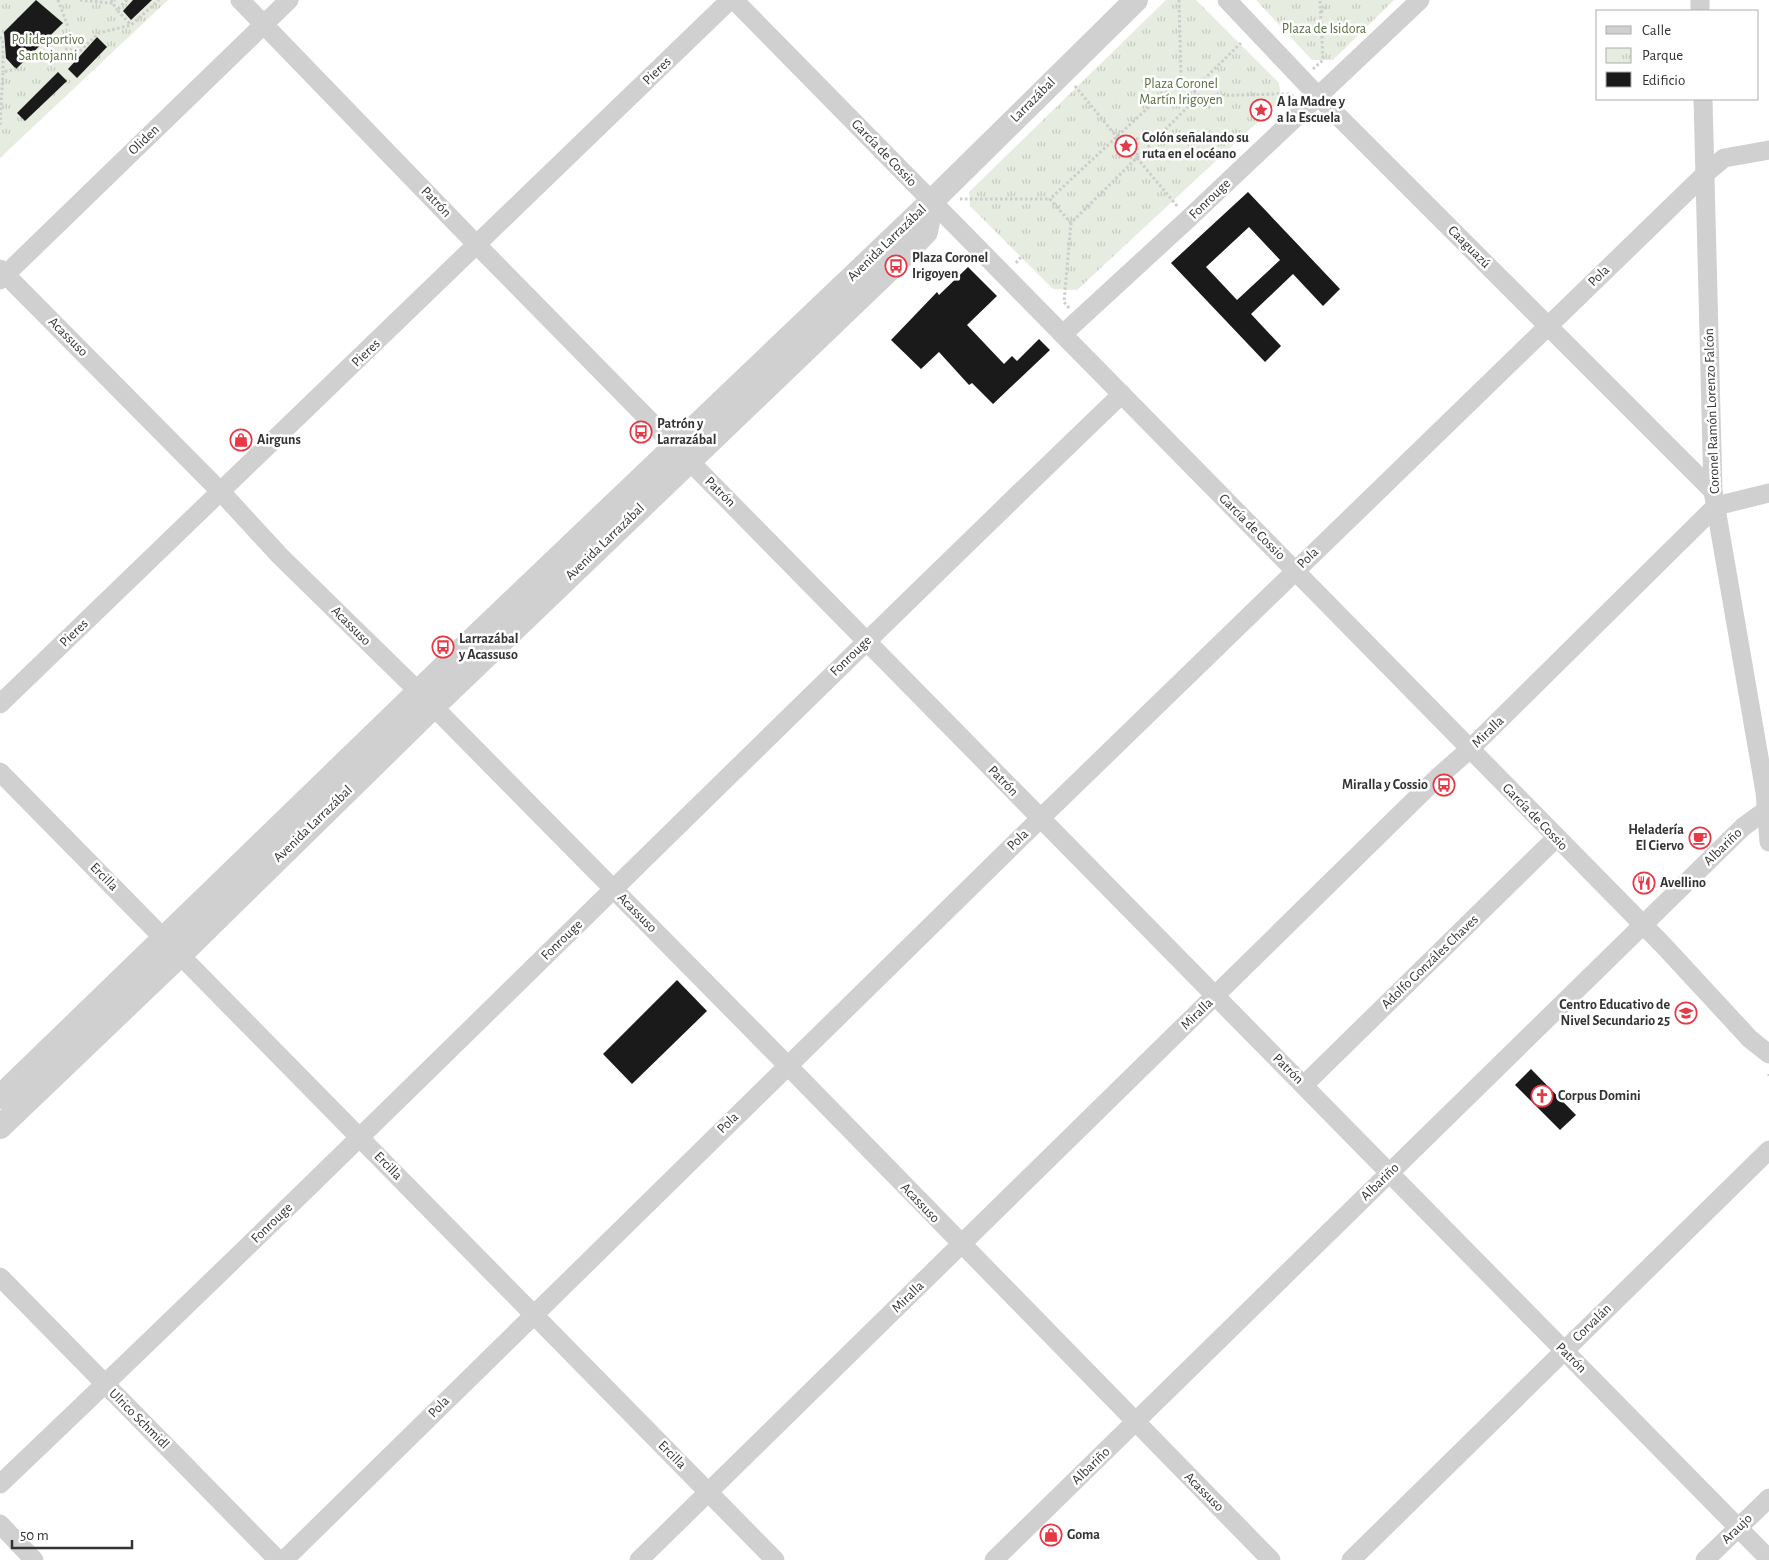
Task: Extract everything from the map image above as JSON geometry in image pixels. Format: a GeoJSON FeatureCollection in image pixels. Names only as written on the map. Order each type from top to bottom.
{"type":"FeatureCollection","features":[{"type":"Feature","properties":{"kind":"street","name":"Patrón"},"geometry":{"type":"LineString","coordinates":[[240,0],[478,246],[1769,1560]]}},
{"type":"Feature","properties":{"kind":"street","name":"Oliden"},"geometry":{"type":"LineString","coordinates":[[2,274],[288,0]]}},
{"type":"Feature","properties":{"kind":"street","name":"Pieres"},"geometry":{"type":"LineString","coordinates":[[0,704],[222,493],[730,0]]}},
{"type":"Feature","properties":{"kind":"street","name":"García de Cossio"},"geometry":{"type":"LineString","coordinates":[[734,0],[939,193],[1063,334],[1642,925],[1750,1039],[1766,1051]]}},
{"type":"Feature","properties":{"kind":"street","name":"Larrazábal"},"geometry":{"type":"LineString","coordinates":[[939,193],[1136,0]]}},
{"type":"Feature","properties":{"kind":"street","name":"Caaguazú"},"geometry":{"type":"LineString","coordinates":[[1227,0],[1297,87],[1318,96],[1548,325],[1714,499]]}},
{"type":"Feature","properties":{"kind":"street","name":"Fonrouge"},"geometry":{"type":"LineString","coordinates":[[1063,334],[1420,0]]}},
{"type":"Feature","properties":{"kind":"street","name":"Coronel Ramón Lorenzo Falcón"},"geometry":{"type":"LineString","coordinates":[[1703,100],[1714,499],[1768,809],[1769,842]]}},
{"type":"Feature","properties":{"kind":"street","name":"Pola"},"geometry":{"type":"LineString","coordinates":[[284,1560],[1040,819],[1705,174],[1724,158],[1769,150]]}},
{"type":"Feature","properties":{"kind":"street","name":"Avenida Larrazábal"},"geometry":{"type":"LineString","coordinates":[[0,1127],[173,946],[682,453],[939,193]]}},
{"type":"Feature","properties":{"kind":"street","name":"Acassuso"},"geometry":{"type":"LineString","coordinates":[[2,274],[222,493],[280,556],[426,699],[1271,1560]]}},
{"type":"Feature","properties":{"kind":"street","name":"Fonrouge"},"geometry":{"type":"LineString","coordinates":[[0,1484],[360,1137],[866,641],[1122,394]]}},
{"type":"Feature","properties":{"kind":"street"},"geometry":{"type":"LineString","coordinates":[[1714,499],[1769,493]]}},
{"type":"Feature","properties":{"kind":"street","name":"Miralla"},"geometry":{"type":"LineString","coordinates":[[639,1560],[1216,997],[1437,778],[1470,750],[1714,499]]}},
{"type":"Feature","properties":{"kind":"street","name":"Ercilla"},"geometry":{"type":"LineString","coordinates":[[0,772],[775,1560]]}},
{"type":"Feature","properties":{"kind":"street","name":"Albariño"},"geometry":{"type":"LineString","coordinates":[[994,1560],[1742,827],[1768,809]]}},
{"type":"Feature","properties":{"kind":"street","name":"Adolfo Gonzáles Chaves"},"geometry":{"type":"LineString","coordinates":[[1304,1085],[1556,838]]}},
{"type":"Feature","properties":{"kind":"street","name":"Avenida Larrazábal"},"geometry":{"type":"LineString","coordinates":[[0,1097],[173,946]]}},
{"type":"Feature","properties":{"kind":"street","name":"Corvalán"},"geometry":{"type":"LineString","coordinates":[[1351,1560],[1769,1150]]}},
{"type":"Feature","properties":{"kind":"street","name":"Ulrico Schmidl"},"geometry":{"type":"LineString","coordinates":[[0,1277],[278,1560]]}},
{"type":"Feature","properties":{"kind":"street","name":"Araujo"},"geometry":{"type":"LineString","coordinates":[[1705,1560],[1769,1498]]}},
{"type":"Feature","properties":{"kind":"street"},"geometry":{"type":"LineString","coordinates":[[0,1524],[34,1560]]}},
{"type":"Feature","properties":{"kind":"path"},"geometry":{"type":"LineString","coordinates":[[58,0],[68,28]]}},
{"type":"Feature","properties":{"kind":"path"},"geometry":{"type":"LineString","coordinates":[[80,0],[112,1],[117,10],[131,25]]}},
{"type":"Feature","properties":{"kind":"path"},"geometry":{"type":"LineString","coordinates":[[117,10],[127,0]]}},
{"type":"Feature","properties":{"kind":"path"},"geometry":{"type":"LineString","coordinates":[[65,48],[80,51],[99,33],[131,25],[158,0]]}},
{"type":"Feature","properties":{"kind":"path"},"geometry":{"type":"LineString","coordinates":[[1179,0],[1181,77],[1199,96]]}},
{"type":"Feature","properties":{"kind":"path"},"geometry":{"type":"LineString","coordinates":[[1079,319],[1064,302],[1071,224],[1199,96],[1297,87],[1323,60],[1320,0]]}},
{"type":"Feature","properties":{"kind":"path"},"geometry":{"type":"LineString","coordinates":[[1320,12],[1328,6]]}},
{"type":"Feature","properties":{"kind":"path"},"geometry":{"type":"LineString","coordinates":[[0,37],[3,40],[0,125]]}},
{"type":"Feature","properties":{"kind":"path"},"geometry":{"type":"LineString","coordinates":[[1193,90],[1241,43]]}},
{"type":"Feature","properties":{"kind":"path"},"geometry":{"type":"LineString","coordinates":[[3,72],[16,69]]}},
{"type":"Feature","properties":{"kind":"path"},"geometry":{"type":"LineString","coordinates":[[1061,72],[1116,136],[1119,156],[1137,158]]}},
{"type":"Feature","properties":{"kind":"path"},"geometry":{"type":"LineString","coordinates":[[939,193],[961,200],[1050,199],[1181,77]]}},
{"type":"Feature","properties":{"kind":"path"},"geometry":{"type":"LineString","coordinates":[[1297,87],[1304,109]]}},
{"type":"Feature","properties":{"kind":"path"},"geometry":{"type":"LineString","coordinates":[[1116,136],[1137,139],[1137,158],[1174,200],[1187,220]]}},
{"type":"Feature","properties":{"kind":"path"},"geometry":{"type":"LineString","coordinates":[[1050,199],[1071,224]]}},
{"type":"Feature","properties":{"kind":"green space","name":"Polideportivo Santojanni"},"geometry":{"type":"Polygon","coordinates":[[[0,0],[168,0],[0,158],[0,0]]]}},
{"type":"Feature","properties":{"kind":"green space","name":"Plaza Coronel Martín Irigoyen"},"geometry":{"type":"Polygon","coordinates":[[[1166,0],[1196,0],[1279,83],[1281,98],[1277,104],[1077,290],[1053,289],[970,206],[969,192],[1166,0]]]}},
{"type":"Feature","properties":{"kind":"green space","name":"Plaza de Isidora"},"geometry":{"type":"Polygon","coordinates":[[[1256,0],[1394,0],[1333,60],[1312,60],[1256,0]]]}},
{"type":"Feature","properties":{"kind":"building"},"geometry":{"type":"Polygon","coordinates":[[[36,0],[63,23],[16,69],[6,58],[4,32],[36,0]]]}},
{"type":"Feature","properties":{"kind":"building"},"geometry":{"type":"Polygon","coordinates":[[[133,0],[152,0],[131,20],[123,11],[133,0]]]}},
{"type":"Feature","properties":{"kind":"building"},"geometry":{"type":"Polygon","coordinates":[[[97,37],[107,47],[77,78],[68,69],[97,37]]]}},
{"type":"Feature","properties":{"kind":"building"},"geometry":{"type":"Polygon","coordinates":[[[58,72],[67,81],[25,121],[17,113],[58,72]]]}},
{"type":"Feature","properties":{"kind":"building"},"geometry":{"type":"Polygon","coordinates":[[[1248,192],[1340,289],[1323,306],[1293,274],[1251,314],[1281,346],[1265,362],[1171,263],[1248,192]],[[1249,227],[1206,267],[1237,300],[1280,260],[1249,227]]]}},
{"type":"Feature","properties":{"kind":"building"},"geometry":{"type":"Polygon","coordinates":[[[968,267],[997,296],[967,325],[1004,364],[1012,356],[1017,361],[1039,339],[1050,350],[993,404],[972,383],[969,385],[939,352],[921,369],[891,340],[937,292],[939,295],[968,267]]]}},
{"type":"Feature","properties":{"kind":"building"},"geometry":{"type":"Polygon","coordinates":[[[677,980],[707,1011],[632,1084],[603,1054],[677,980]]]}},
{"type":"Feature","properties":{"kind":"building","name":"Corpus Domini"},"geometry":{"type":"Polygon","coordinates":[[[1531,1069],[1576,1115],[1560,1130],[1515,1085],[1531,1069]]]}},
{"type":"Feature","properties":{"kind":"place","name":"A la Madre y a la Escuela"},"geometry":{"type":"Point","coordinates":[1261,110]}},
{"type":"Feature","properties":{"kind":"place","name":"Colón señalando su ruta en el océano"},"geometry":{"type":"Point","coordinates":[1126,146]}},
{"type":"Feature","properties":{"kind":"place","name":"Plaza Coronel Irigoyen"},"geometry":{"type":"Point","coordinates":[896,266]}},
{"type":"Feature","properties":{"kind":"place","name":"Patrón y Larrazábal"},"geometry":{"type":"Point","coordinates":[641,432]}},
{"type":"Feature","properties":{"kind":"place","name":"Airguns"},"geometry":{"type":"Point","coordinates":[241,440]}},
{"type":"Feature","properties":{"kind":"place","name":"Larrazábal y Acassuso"},"geometry":{"type":"Point","coordinates":[443,647]}},
{"type":"Feature","properties":{"kind":"place","name":"Miralla y Cossio"},"geometry":{"type":"Point","coordinates":[1444,785]}},
{"type":"Feature","properties":{"kind":"place","name":"Heladería El Ciervo"},"geometry":{"type":"Point","coordinates":[1700,838]}},
{"type":"Feature","properties":{"kind":"place","name":"Avellino"},"geometry":{"type":"Point","coordinates":[1644,883]}},
{"type":"Feature","properties":{"kind":"place","name":"Centro Educativo de Nivel Secundario 25"},"geometry":{"type":"Point","coordinates":[1686,1013]}},
{"type":"Feature","properties":{"kind":"place","name":"Corpus Domini"},"geometry":{"type":"Point","coordinates":[1542,1096]}},
{"type":"Feature","properties":{"kind":"place","name":"Goma"},"geometry":{"type":"Point","coordinates":[1051,1535]}}]}
